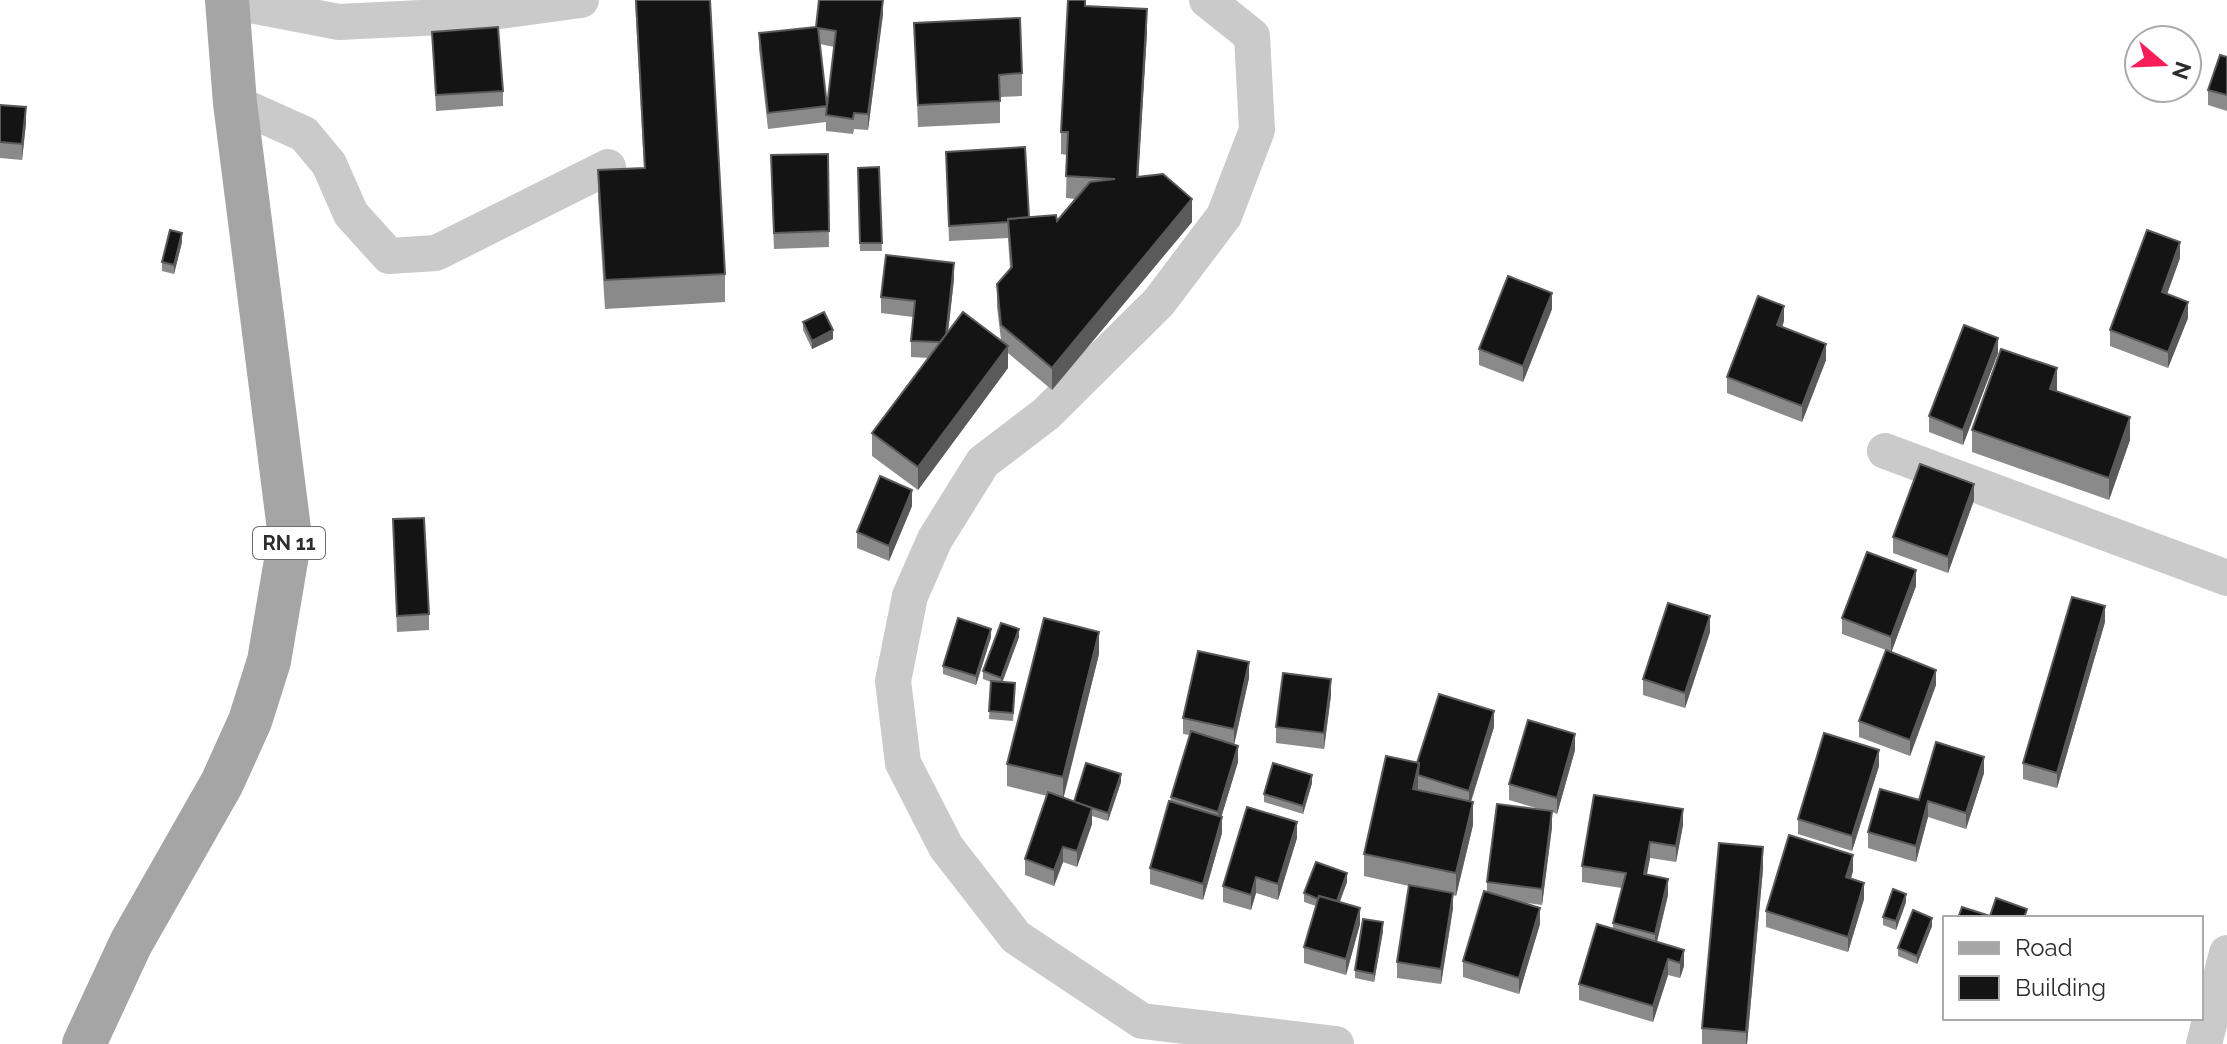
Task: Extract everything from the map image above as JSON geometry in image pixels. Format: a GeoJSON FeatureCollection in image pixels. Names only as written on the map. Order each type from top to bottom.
{"type":"FeatureCollection","features":[{"type":"Feature","properties":{"kind":"main road","name":"RN 11"},"geometry":{"type":"LineString","coordinates":[[84,1044],[131,943],[222,783],[250,721],[269,661],[290,537],[235,103],[226,0]]}},
{"type":"Feature","properties":{"kind":"street"},"geometry":{"type":"LineString","coordinates":[[226,0],[339,22],[464,8],[581,0]]}},
{"type":"Feature","properties":{"kind":"street"},"geometry":{"type":"LineString","coordinates":[[1207,0],[1252,36],[1257,130],[1224,216],[1159,302],[1046,414],[983,462],[935,539],[910,596],[893,681],[903,763],[946,847],[1016,937],[1106,998],[1142,1021],[1336,1044]]}},
{"type":"Feature","properties":{"kind":"street"},"geometry":{"type":"LineString","coordinates":[[235,103],[304,134],[329,164],[351,214],[389,256],[436,253],[608,167]]}},
{"type":"Feature","properties":{"kind":"street"},"geometry":{"type":"LineString","coordinates":[[1885,451],[2227,578]]}},
{"type":"Feature","properties":{"kind":"street"},"geometry":{"type":"LineString","coordinates":[[2204,1044],[2227,953]]}},
{"type":"Feature","properties":{"kind":"building"},"geometry":{"type":"Polygon","coordinates":[[[636,0],[710,0],[725,274],[605,280],[598,170],[645,168],[636,0]]]}},
{"type":"Feature","properties":{"kind":"building"},"geometry":{"type":"Polygon","coordinates":[[[819,0],[883,0],[868,114],[854,113],[853,119],[826,115],[836,31],[818,28],[827,106],[768,113],[759,33],[816,27],[819,0]]]}},
{"type":"Feature","properties":{"kind":"building"},"geometry":{"type":"Polygon","coordinates":[[[1068,0],[1085,0],[1085,6],[1147,9],[1137,177],[1163,174],[1192,199],[1052,368],[1001,325],[997,284],[1012,267],[1008,219],[1056,215],[1057,221],[1090,182],[1115,179],[1066,176],[1068,132],[1061,132],[1068,0]]]}},
{"type":"Feature","properties":{"kind":"building"},"geometry":{"type":"Polygon","coordinates":[[[1020,18],[1022,73],[999,75],[1000,101],[918,105],[914,23],[1020,18]]]}},
{"type":"Feature","properties":{"kind":"building"},"geometry":{"type":"Polygon","coordinates":[[[498,27],[503,91],[436,95],[432,32],[498,27]]]}},
{"type":"Feature","properties":{"kind":"building"},"geometry":{"type":"Polygon","coordinates":[[[2220,55],[2227,57],[2227,95],[2208,90],[2220,55]]]}},
{"type":"Feature","properties":{"kind":"building"},"geometry":{"type":"Polygon","coordinates":[[[0,105],[26,107],[22,144],[0,142],[0,105]]]}},
{"type":"Feature","properties":{"kind":"building"},"geometry":{"type":"Polygon","coordinates":[[[1025,147],[1029,217],[1008,219],[1008,222],[949,226],[946,152],[1025,147]]]}},
{"type":"Feature","properties":{"kind":"building"},"geometry":{"type":"Polygon","coordinates":[[[828,154],[829,231],[774,233],[771,155],[828,154]]]}},
{"type":"Feature","properties":{"kind":"building"},"geometry":{"type":"Polygon","coordinates":[[[879,167],[882,243],[860,243],[858,168],[879,167]]]}},
{"type":"Feature","properties":{"kind":"building"},"geometry":{"type":"Polygon","coordinates":[[[170,230],[182,233],[174,265],[162,262],[170,230]]]}},
{"type":"Feature","properties":{"kind":"building"},"geometry":{"type":"Polygon","coordinates":[[[2147,230],[2180,242],[2162,292],[2188,302],[2168,352],[2110,330],[2147,230]]]}},
{"type":"Feature","properties":{"kind":"building"},"geometry":{"type":"Polygon","coordinates":[[[886,255],[954,263],[946,335],[940,342],[911,341],[915,301],[881,297],[886,255]]]}},
{"type":"Feature","properties":{"kind":"building"},"geometry":{"type":"Polygon","coordinates":[[[1508,276],[1552,293],[1523,366],[1479,349],[1508,276]]]}},
{"type":"Feature","properties":{"kind":"building"},"geometry":{"type":"Polygon","coordinates":[[[1758,296],[1784,306],[1777,325],[1826,344],[1802,406],[1727,377],[1758,296]]]}},
{"type":"Feature","properties":{"kind":"building"},"geometry":{"type":"Polygon","coordinates":[[[824,312],[833,330],[812,341],[803,322],[824,312]]]}},
{"type":"Feature","properties":{"kind":"building"},"geometry":{"type":"Polygon","coordinates":[[[963,312],[1008,346],[918,467],[872,433],[963,312]]]}},
{"type":"Feature","properties":{"kind":"building"},"geometry":{"type":"Polygon","coordinates":[[[1964,325],[1998,338],[1963,430],[1929,416],[1964,325]]]}},
{"type":"Feature","properties":{"kind":"building"},"geometry":{"type":"Polygon","coordinates":[[[2001,349],[2057,368],[2050,389],[2130,417],[2109,478],[1972,430],[2001,349]]]}},
{"type":"Feature","properties":{"kind":"building"},"geometry":{"type":"Polygon","coordinates":[[[1920,464],[1974,484],[1948,557],[1893,537],[1920,464]]]}},
{"type":"Feature","properties":{"kind":"building"},"geometry":{"type":"Polygon","coordinates":[[[880,476],[912,490],[889,546],[857,532],[880,476]]]}},
{"type":"Feature","properties":{"kind":"building"},"geometry":{"type":"Polygon","coordinates":[[[424,518],[429,614],[397,616],[393,519],[424,518]]]}},
{"type":"Feature","properties":{"kind":"building"},"geometry":{"type":"Polygon","coordinates":[[[1867,552],[1916,570],[1891,637],[1842,618],[1867,552]]]}},
{"type":"Feature","properties":{"kind":"building"},"geometry":{"type":"Polygon","coordinates":[[[2072,597],[2105,606],[2057,773],[2023,763],[2072,597]]]}},
{"type":"Feature","properties":{"kind":"building"},"geometry":{"type":"Polygon","coordinates":[[[1668,603],[1710,616],[1685,693],[1643,679],[1668,603]]]}},
{"type":"Feature","properties":{"kind":"building"},"geometry":{"type":"Polygon","coordinates":[[[958,618],[991,629],[976,676],[943,666],[958,618]]]}},
{"type":"Feature","properties":{"kind":"building"},"geometry":{"type":"Polygon","coordinates":[[[1044,618],[1099,632],[1063,777],[1007,764],[1044,618]]]}},
{"type":"Feature","properties":{"kind":"building"},"geometry":{"type":"Polygon","coordinates":[[[1001,623],[1019,629],[1001,678],[983,671],[1001,623]]]}},
{"type":"Feature","properties":{"kind":"building"},"geometry":{"type":"Polygon","coordinates":[[[1886,650],[1936,670],[1910,740],[1859,721],[1886,650]]]}},
{"type":"Feature","properties":{"kind":"building"},"geometry":{"type":"Polygon","coordinates":[[[1198,651],[1249,662],[1234,729],[1183,718],[1198,651]]]}},
{"type":"Feature","properties":{"kind":"building"},"geometry":{"type":"Polygon","coordinates":[[[1283,673],[1331,679],[1324,733],[1276,727],[1283,673]]]}},
{"type":"Feature","properties":{"kind":"building"},"geometry":{"type":"Polygon","coordinates":[[[991,681],[1015,683],[1013,713],[989,711],[991,681]]]}},
{"type":"Feature","properties":{"kind":"building"},"geometry":{"type":"Polygon","coordinates":[[[1439,694],[1494,711],[1469,791],[1418,775],[1417,763],[1439,694]]]}},
{"type":"Feature","properties":{"kind":"building"},"geometry":{"type":"Polygon","coordinates":[[[1528,720],[1575,734],[1557,798],[1509,784],[1528,720]]]}},
{"type":"Feature","properties":{"kind":"building"},"geometry":{"type":"Polygon","coordinates":[[[1191,731],[1238,746],[1218,812],[1171,797],[1191,731]]]}},
{"type":"Feature","properties":{"kind":"building"},"geometry":{"type":"Polygon","coordinates":[[[1824,733],[1879,750],[1852,836],[1798,819],[1824,733]]]}},
{"type":"Feature","properties":{"kind":"building"},"geometry":{"type":"Polygon","coordinates":[[[1936,742],[1984,757],[1966,813],[1928,801],[1916,846],[1868,832],[1880,789],[1919,800],[1936,742]]]}},
{"type":"Feature","properties":{"kind":"building"},"geometry":{"type":"Polygon","coordinates":[[[1386,756],[1419,763],[1413,789],[1473,802],[1456,873],[1364,854],[1386,756]]]}},
{"type":"Feature","properties":{"kind":"building"},"geometry":{"type":"Polygon","coordinates":[[[1086,763],[1121,774],[1108,813],[1074,802],[1086,763]]]}},
{"type":"Feature","properties":{"kind":"building"},"geometry":{"type":"Polygon","coordinates":[[[1273,763],[1312,775],[1303,806],[1264,794],[1273,763]]]}},
{"type":"Feature","properties":{"kind":"building"},"geometry":{"type":"Polygon","coordinates":[[[1048,792],[1092,808],[1077,851],[1063,847],[1054,870],[1025,859],[1048,792]]]}},
{"type":"Feature","properties":{"kind":"building"},"geometry":{"type":"Polygon","coordinates":[[[1594,795],[1683,809],[1676,846],[1650,842],[1644,874],[1668,879],[1655,934],[1613,923],[1626,873],[1582,866],[1594,795]]]}},
{"type":"Feature","properties":{"kind":"building"},"geometry":{"type":"Polygon","coordinates":[[[1169,801],[1222,817],[1203,884],[1150,868],[1169,801]]]}},
{"type":"Feature","properties":{"kind":"building"},"geometry":{"type":"Polygon","coordinates":[[[1497,804],[1552,811],[1542,889],[1487,882],[1497,804]]]}},
{"type":"Feature","properties":{"kind":"building"},"geometry":{"type":"Polygon","coordinates":[[[1247,807],[1297,822],[1278,884],[1256,877],[1251,895],[1223,886],[1247,807]]]}},
{"type":"Feature","properties":{"kind":"building"},"geometry":{"type":"Polygon","coordinates":[[[1789,835],[1853,855],[1846,877],[1864,883],[1848,937],[1766,911],[1789,835]]]}},
{"type":"Feature","properties":{"kind":"building"},"geometry":{"type":"Polygon","coordinates":[[[1719,843],[1763,847],[1746,1032],[1702,1028],[1719,843]]]}},
{"type":"Feature","properties":{"kind":"building"},"geometry":{"type":"Polygon","coordinates":[[[1316,862],[1347,873],[1337,901],[1319,896],[1318,899],[1304,893],[1316,862]]]}},
{"type":"Feature","properties":{"kind":"building"},"geometry":{"type":"Polygon","coordinates":[[[1409,885],[1453,893],[1441,969],[1397,962],[1409,885]]]}},
{"type":"Feature","properties":{"kind":"building"},"geometry":{"type":"Polygon","coordinates":[[[1893,889],[1906,894],[1896,921],[1883,917],[1893,889]]]}},
{"type":"Feature","properties":{"kind":"building"},"geometry":{"type":"Polygon","coordinates":[[[1484,891],[1540,908],[1519,978],[1463,961],[1484,891]]]}},
{"type":"Feature","properties":{"kind":"building"},"geometry":{"type":"Polygon","coordinates":[[[1319,896],[1360,908],[1346,959],[1304,947],[1319,896]]]}},
{"type":"Feature","properties":{"kind":"building"},"geometry":{"type":"Polygon","coordinates":[[[1996,898],[2027,909],[2025,916],[1990,916],[1996,898]]]}},
{"type":"Feature","properties":{"kind":"building"},"geometry":{"type":"Polygon","coordinates":[[[1962,907],[1990,916],[1959,916],[1962,907]]]}},
{"type":"Feature","properties":{"kind":"building"},"geometry":{"type":"Polygon","coordinates":[[[1913,910],[1932,918],[1917,956],[1898,948],[1913,910]]]}},
{"type":"Feature","properties":{"kind":"building"},"geometry":{"type":"Polygon","coordinates":[[[1363,919],[1383,922],[1374,974],[1355,970],[1363,919]]]}},
{"type":"Feature","properties":{"kind":"building"},"geometry":{"type":"Polygon","coordinates":[[[1597,924],[1684,950],[1680,963],[1668,959],[1653,1006],[1579,984],[1597,924]]]}}]}
